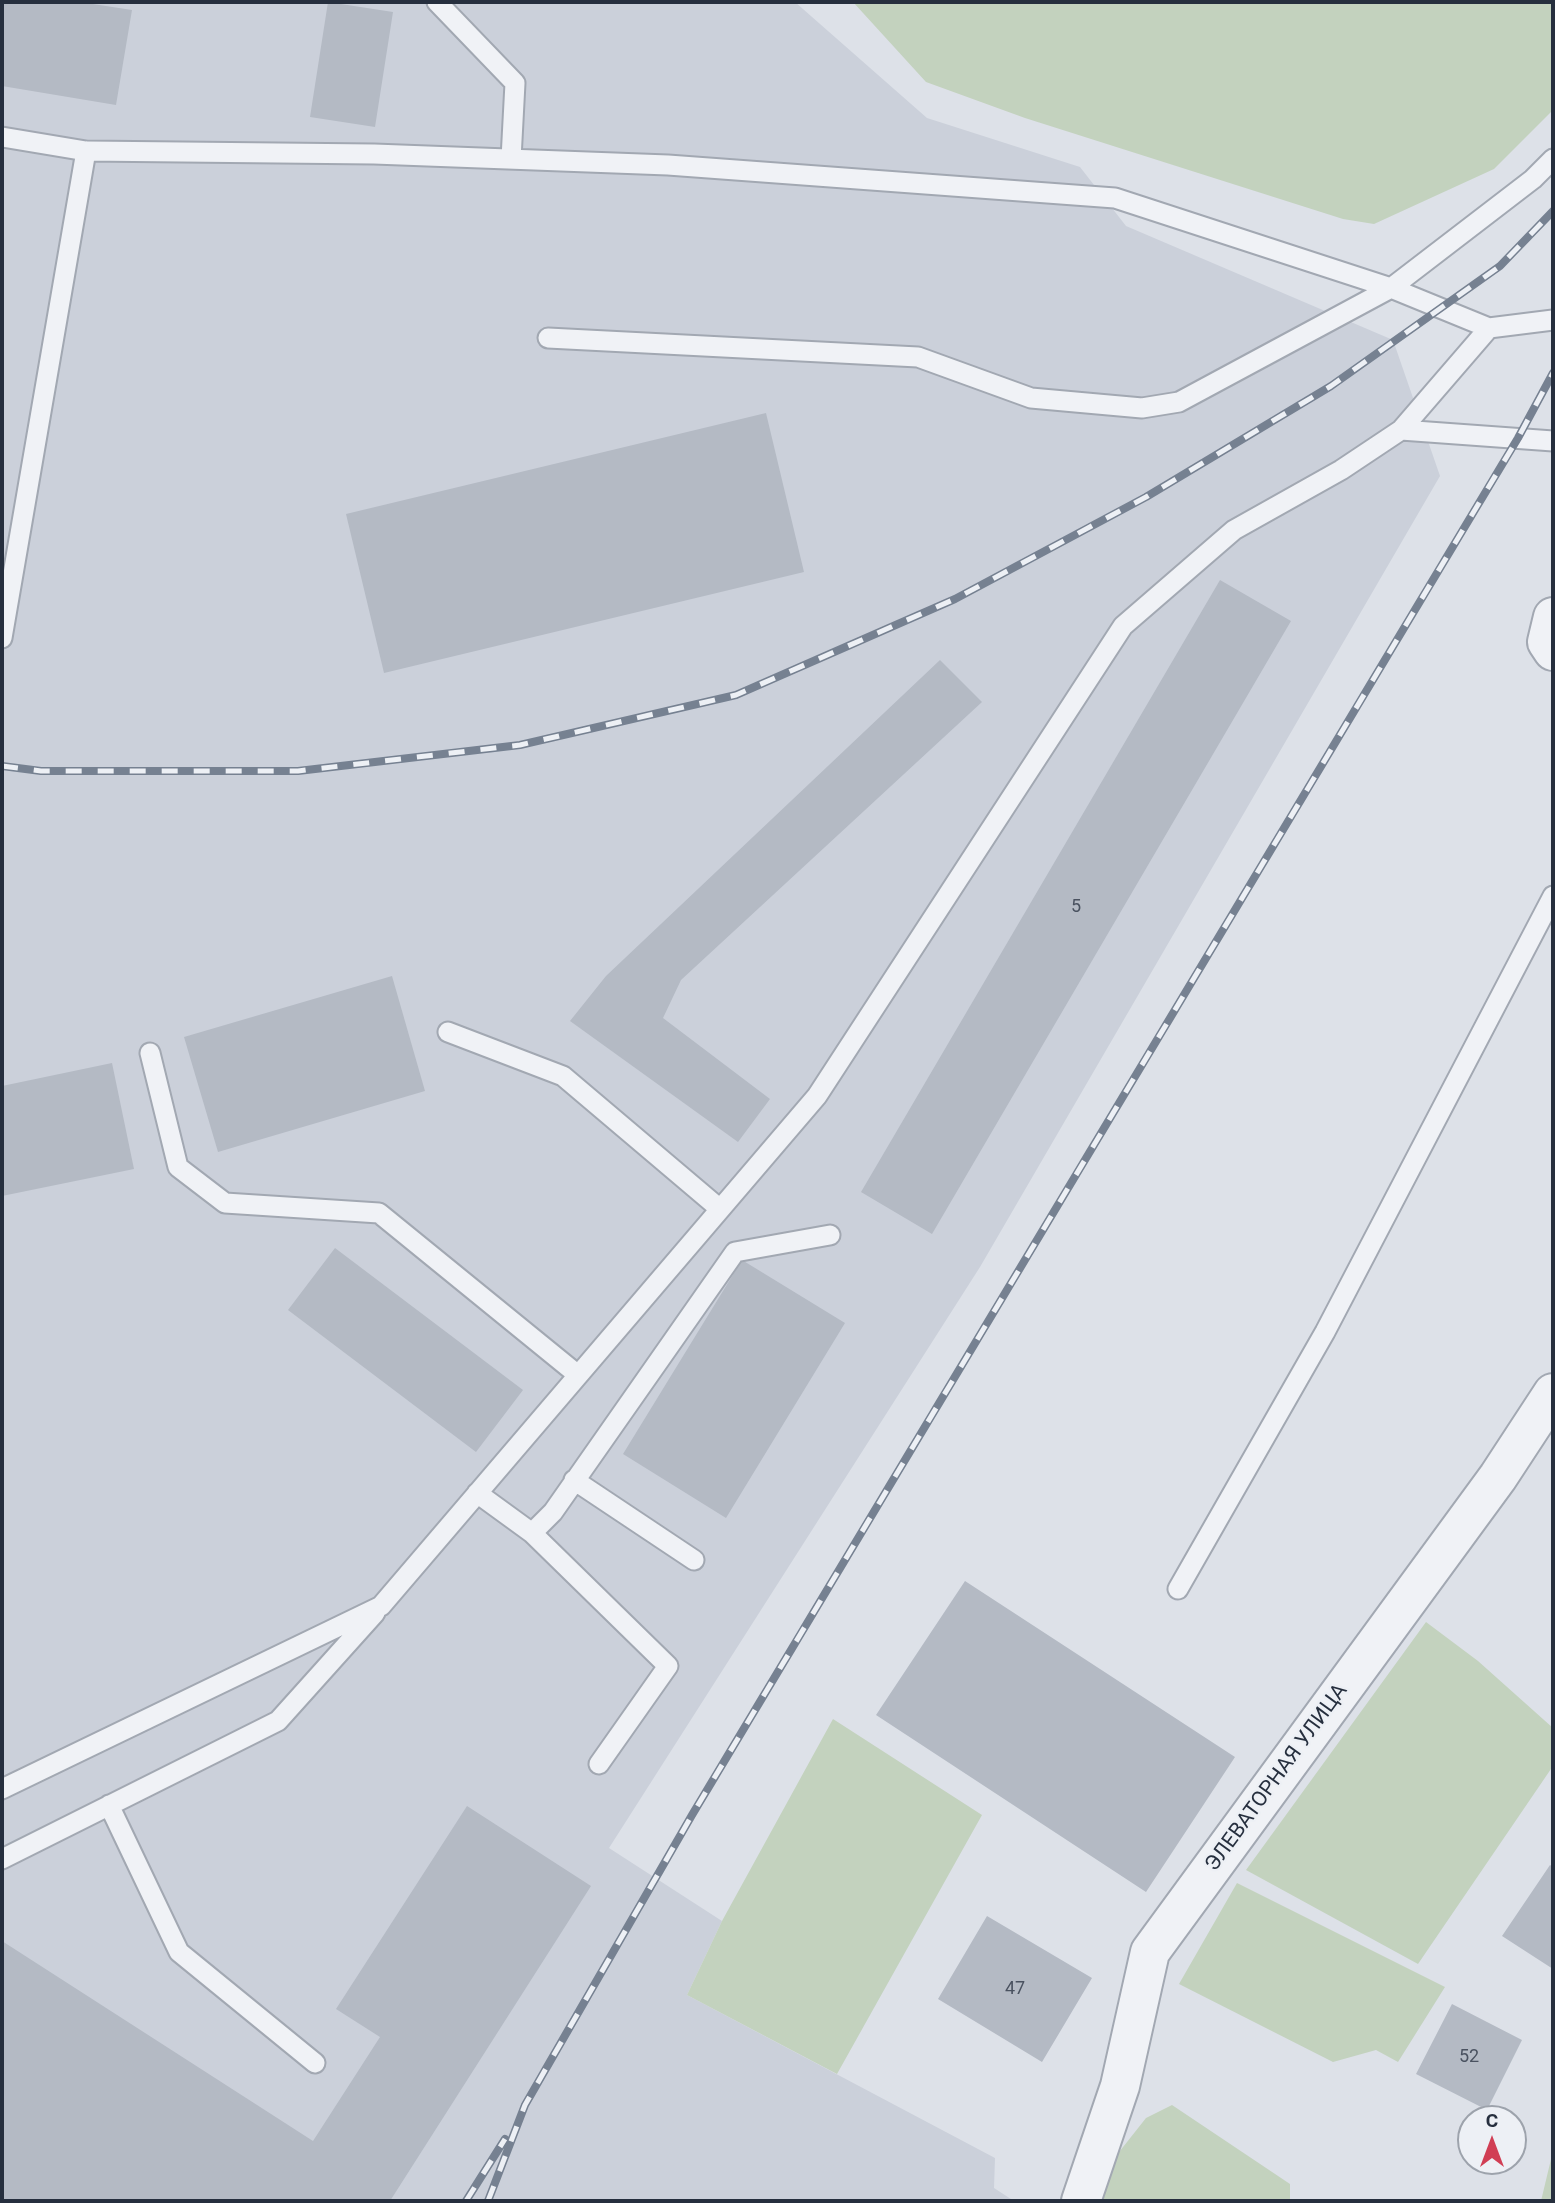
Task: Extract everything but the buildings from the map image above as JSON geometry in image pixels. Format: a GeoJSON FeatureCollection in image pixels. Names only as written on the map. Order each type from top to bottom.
{"type":"FeatureCollection","features":[{"type":"Feature","properties":{"kind":"street"},"geometry":{"type":"LineString","coordinates":[[1553,617],[1547,642],[1553,651]]}},
{"type":"Feature","properties":{"kind":"street","name":"ЭЛЕВАТОРНАЯ УЛИЦА"},"geometry":{"type":"LineString","coordinates":[[1081,2201],[1119,2086],[1150,1952],[1498,1477],[1553,1393]]}},
{"type":"Feature","properties":{"kind":"lane"},"geometry":{"type":"LineString","coordinates":[[437,2],[514,83],[511,159]]}},
{"type":"Feature","properties":{"kind":"lane"},"geometry":{"type":"LineString","coordinates":[[2,136],[86,150],[374,154],[668,165],[1115,198],[1391,288],[1489,328],[1553,320]]}},
{"type":"Feature","properties":{"kind":"lane"},"geometry":{"type":"LineString","coordinates":[[2,638],[86,150]]}},
{"type":"Feature","properties":{"kind":"lane"},"geometry":{"type":"LineString","coordinates":[[548,338],[918,357],[1031,398],[1142,408],[1179,402],[1391,288],[1533,179],[1553,159]]}},
{"type":"Feature","properties":{"kind":"lane"},"geometry":{"type":"LineString","coordinates":[[2,1859],[278,1721],[381,1606],[817,1096],[1123,626],[1234,530],[1341,470],[1401,430],[1489,328]]}},
{"type":"Feature","properties":{"kind":"lane"},"geometry":{"type":"LineString","coordinates":[[1401,430],[1553,441]]}},
{"type":"Feature","properties":{"kind":"lane"},"geometry":{"type":"LineString","coordinates":[[1178,1589],[1325,1332],[1553,896]]}},
{"type":"Feature","properties":{"kind":"lane"},"geometry":{"type":"LineString","coordinates":[[448,1032],[563,1076],[720,1209]]}},
{"type":"Feature","properties":{"kind":"lane"},"geometry":{"type":"LineString","coordinates":[[150,1053],[178,1167],[225,1203],[379,1213],[578,1375]]}},
{"type":"Feature","properties":{"kind":"lane"},"geometry":{"type":"LineString","coordinates":[[532,1533],[552,1512],[735,1252],[830,1235]]}},
{"type":"Feature","properties":{"kind":"lane"},"geometry":{"type":"LineString","coordinates":[[574,1480],[694,1560]]}},
{"type":"Feature","properties":{"kind":"lane"},"geometry":{"type":"LineString","coordinates":[[477,1493],[532,1533],[668,1666],[599,1764]]}},
{"type":"Feature","properties":{"kind":"lane"},"geometry":{"type":"LineString","coordinates":[[2,1789],[381,1606]]}},
{"type":"Feature","properties":{"kind":"lane"},"geometry":{"type":"LineString","coordinates":[[109,1805],[179,1952],[315,2063]]}},
{"type":"Feature","properties":{"kind":"shaded area"},"geometry":{"type":"Polygon","coordinates":[[[2,2],[795,2],[927,118],[1080,167],[1126,226],[1393,340],[1440,476],[980,1267],[609,1848],[722,1921],[687,1995],[995,2158],[994,2188],[1014,2201],[2,2201],[2,2]]]}},
{"type":"Feature","properties":{"kind":"green space"},"geometry":{"type":"Polygon","coordinates":[[[853,2],[1553,2],[1553,110],[1494,169],[1374,224],[1343,219],[1025,118],[926,82],[853,2]]]}},
{"type":"Feature","properties":{"kind":"green space"},"geometry":{"type":"Polygon","coordinates":[[[1426,1622],[1478,1661],[1553,1728],[1553,1766],[1418,1964],[1246,1870],[1426,1622]]]}},
{"type":"Feature","properties":{"kind":"green space"},"geometry":{"type":"Polygon","coordinates":[[[833,1719],[982,1815],[837,2074],[687,1995],[722,1921],[833,1719]]]}},
{"type":"Feature","properties":{"kind":"green space"},"geometry":{"type":"Polygon","coordinates":[[[1237,1883],[1445,1987],[1398,2062],[1376,2050],[1333,2062],[1179,1984],[1237,1883]]]}},
{"type":"Feature","properties":{"kind":"green space"},"geometry":{"type":"Polygon","coordinates":[[[1172,2105],[1290,2184],[1290,2201],[1100,2201],[1112,2161],[1146,2118],[1172,2105]]]}},
{"type":"Feature","properties":{"kind":"green space"},"geometry":{"type":"Polygon","coordinates":[[[1553,2152],[1553,2201],[1541,2201],[1552,2155],[1553,2152]]]}},
{"type":"Feature","properties":{"kind":"railway"},"geometry":{"type":"LineString","coordinates":[[2,766],[41,771],[298,771],[520,745],[736,695],[955,599],[1146,497],[1331,386],[1500,266],[1553,211]]}},
{"type":"Feature","properties":{"kind":"railway"},"geometry":{"type":"LineString","coordinates":[[488,2201],[525,2105],[692,1815],[1518,438],[1553,373]]}},
{"type":"Feature","properties":{"kind":"railway"},"geometry":{"type":"LineString","coordinates":[[466,2201],[505,2139]]}}]}
